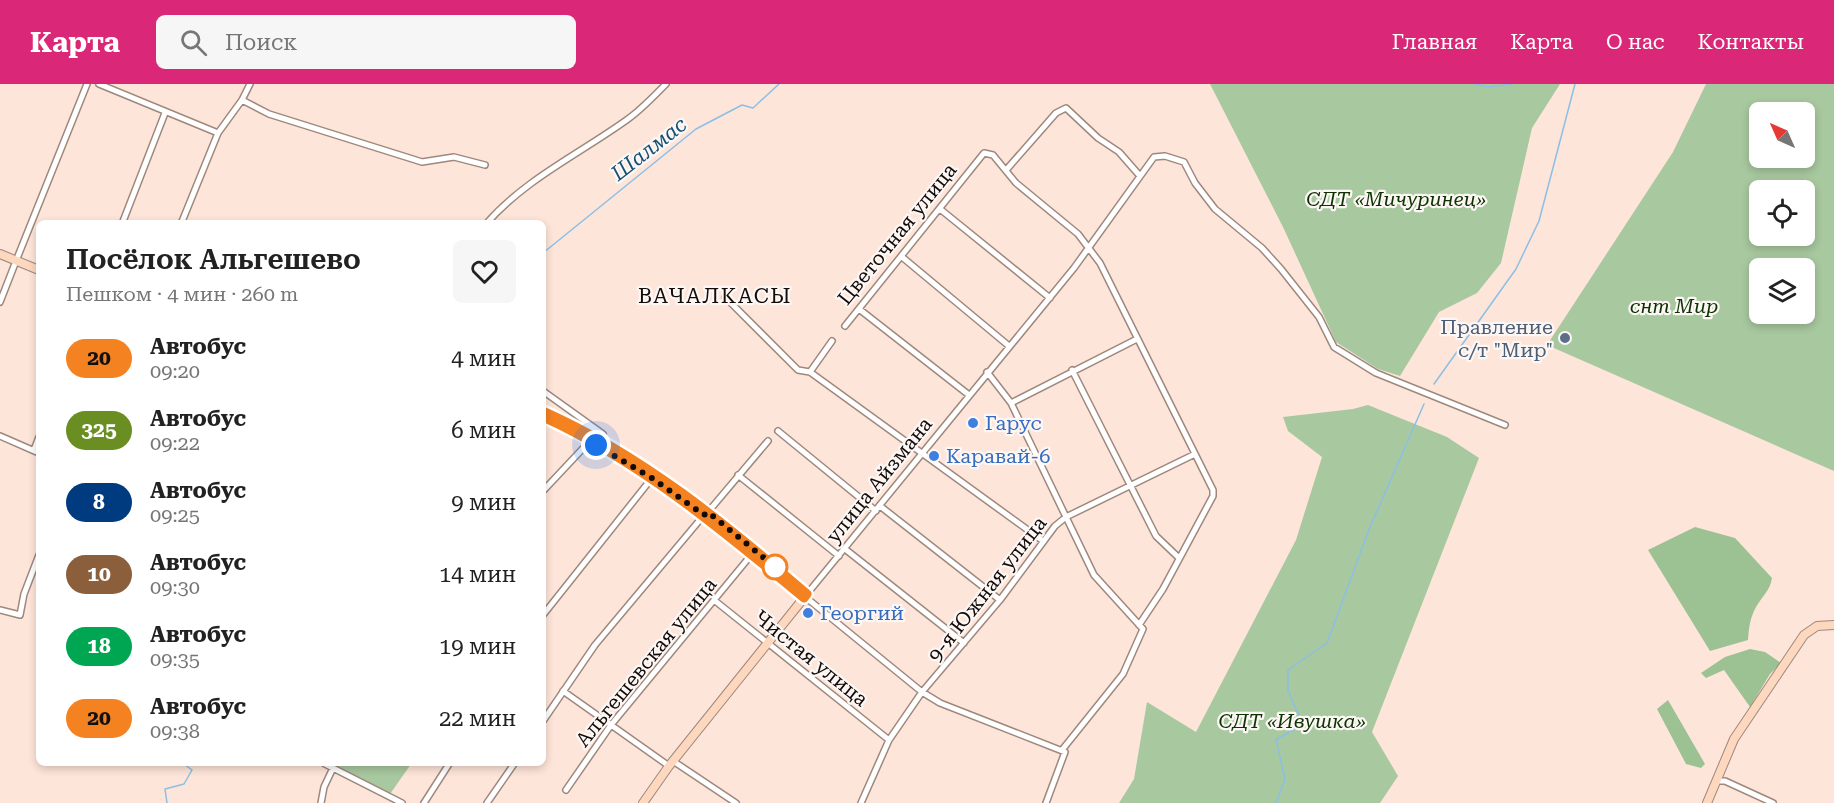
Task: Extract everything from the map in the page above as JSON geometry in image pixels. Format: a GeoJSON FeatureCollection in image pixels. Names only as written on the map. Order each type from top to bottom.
{"type":"FeatureCollection","features":[{"type":"Feature","properties":{"kind":"street"},"geometry":{"type":"LineString","coordinates":[[0,302],[87,84]]}},
{"type":"Feature","properties":{"kind":"street"},"geometry":{"type":"LineString","coordinates":[[99,84],[165,113],[182,116],[218,133]]}},
{"type":"Feature","properties":{"kind":"street"},"geometry":{"type":"LineString","coordinates":[[183,220],[218,133],[242,100],[250,84]]}},
{"type":"Feature","properties":{"kind":"street"},"geometry":{"type":"LineString","coordinates":[[489,220],[499,208],[525,187],[630,118],[666,84]]}},
{"type":"Feature","properties":{"kind":"street"},"geometry":{"type":"LineString","coordinates":[[242,100],[269,114],[422,162],[464,158],[485,165]]}},
{"type":"Feature","properties":{"kind":"street"},"geometry":{"type":"LineString","coordinates":[[1046,803],[1063,751],[1124,674],[1141,627],[1213,496],[1213,490],[1193,455],[1186,433],[1100,263],[1078,234],[1016,183],[1007,170],[1056,113],[1066,108],[1098,138],[1119,152],[1140,176]]}},
{"type":"Feature","properties":{"kind":"street"},"geometry":{"type":"LineString","coordinates":[[124,220],[165,113]]}},
{"type":"Feature","properties":{"kind":"street","name":"Цветочная улица"},"geometry":{"type":"LineString","coordinates":[[845,326],[984,153],[988,152],[1007,170]]}},
{"type":"Feature","properties":{"kind":"street","name":"улица Айзмана"},"geometry":{"type":"LineString","coordinates":[[643,803],[671,764],[1088,250],[1154,157],[1177,158],[1184,162],[1195,183],[1215,209],[1262,248],[1281,269],[1319,317],[1334,347],[1376,373],[1505,425]]}},
{"type":"Feature","properties":{"kind":"street"},"geometry":{"type":"LineString","coordinates":[[940,209],[1050,298]]}},
{"type":"Feature","properties":{"kind":"street"},"geometry":{"type":"LineString","coordinates":[[0,249],[36,268]]}},
{"type":"Feature","properties":{"kind":"street"},"geometry":{"type":"LineString","coordinates":[[0,254],[36,263]]}},
{"type":"Feature","properties":{"kind":"street"},"geometry":{"type":"LineString","coordinates":[[902,257],[1009,346]]}},
{"type":"Feature","properties":{"kind":"street"},"geometry":{"type":"LineString","coordinates":[[725,297],[793,366],[810,372],[1043,541]]}},
{"type":"Feature","properties":{"kind":"street"},"geometry":{"type":"LineString","coordinates":[[859,309],[969,394]]}},
{"type":"Feature","properties":{"kind":"street"},"geometry":{"type":"LineString","coordinates":[[1011,403],[1137,339]]}},
{"type":"Feature","properties":{"kind":"street"},"geometry":{"type":"LineString","coordinates":[[810,372],[832,341]]}},
{"type":"Feature","properties":{"kind":"street"},"geometry":{"type":"LineString","coordinates":[[1072,370],[1156,536],[1179,558]]}},
{"type":"Feature","properties":{"kind":"street"},"geometry":{"type":"LineString","coordinates":[[987,372],[1011,403],[1099,583],[1141,627]]}},
{"type":"Feature","properties":{"kind":"street"},"geometry":{"type":"LineString","coordinates":[[546,393],[596,439],[706,513],[752,554],[922,692],[940,703],[1063,751]]}},
{"type":"Feature","properties":{"kind":"street"},"geometry":{"type":"LineString","coordinates":[[546,413],[655,474],[706,513],[807,598]]}},
{"type":"Feature","properties":{"kind":"street"},"geometry":{"type":"LineString","coordinates":[[546,418],[596,439]]}},
{"type":"Feature","properties":{"kind":"street"},"geometry":{"type":"LineString","coordinates":[[778,431],[783,432],[878,508],[1000,600]]}},
{"type":"Feature","properties":{"kind":"street"},"geometry":{"type":"LineString","coordinates":[[0,436],[36,452]]}},
{"type":"Feature","properties":{"kind":"street"},"geometry":{"type":"LineString","coordinates":[[546,488],[596,439]]}},
{"type":"Feature","properties":{"kind":"street"},"geometry":{"type":"LineString","coordinates":[[546,716],[595,645],[768,441]]}},
{"type":"Feature","properties":{"kind":"street","name":"9-я Южная улица"},"geometry":{"type":"LineString","coordinates":[[861,803],[889,740],[922,692],[1000,600],[1055,526],[1066,517],[1130,488],[1193,455]]}},
{"type":"Feature","properties":{"kind":"street"},"geometry":{"type":"LineString","coordinates":[[738,475],[839,556]]}},
{"type":"Feature","properties":{"kind":"street"},"geometry":{"type":"LineString","coordinates":[[546,611],[652,478]]}},
{"type":"Feature","properties":{"kind":"street"},"geometry":{"type":"LineString","coordinates":[[845,549],[964,642]]}},
{"type":"Feature","properties":{"kind":"street","name":"Альгешевская улица"},"geometry":{"type":"LineString","coordinates":[[566,790],[611,725],[752,554]]}},
{"type":"Feature","properties":{"kind":"street"},"geometry":{"type":"LineString","coordinates":[[0,610],[20,615],[24,594],[36,563]]}},
{"type":"Feature","properties":{"kind":"street","name":"Чистая улица"},"geometry":{"type":"LineString","coordinates":[[714,600],[889,740]]}},
{"type":"Feature","properties":{"kind":"street"},"geometry":{"type":"LineString","coordinates":[[1707,803],[1744,721],[1804,635],[1817,626],[1834,625]]}},
{"type":"Feature","properties":{"kind":"street"},"geometry":{"type":"LineString","coordinates":[[563,691],[671,764],[736,803]]}},
{"type":"Feature","properties":{"kind":"street"},"geometry":{"type":"LineString","coordinates":[[329,766],[402,803]]}},
{"type":"Feature","properties":{"kind":"street"},"geometry":{"type":"LineString","coordinates":[[424,803],[448,766]]}},
{"type":"Feature","properties":{"kind":"street"},"geometry":{"type":"LineString","coordinates":[[489,802],[513,766]]}},
{"type":"Feature","properties":{"kind":"street"},"geometry":{"type":"LineString","coordinates":[[321,803],[324,787],[333,768]]}},
{"type":"Feature","properties":{"kind":"street"},"geometry":{"type":"LineString","coordinates":[[1716,781],[1725,781],[1773,803]]}},
{"type":"Feature","properties":{"kind":"green space","name":"СДТ «Мичуринец»"},"geometry":{"type":"Polygon","coordinates":[[[1210,84],[1560,84],[1532,128],[1501,263],[1477,293],[1439,312],[1400,376],[1378,369],[1336,342],[1283,227],[1210,84]]]}},
{"type":"Feature","properties":{"kind":"green space","name":"снт Мир"},"geometry":{"type":"Polygon","coordinates":[[[1706,84],[1834,84],[1834,471],[1547,345],[1673,152],[1706,84]]]}},
{"type":"Feature","properties":{"kind":"green space","name":"СДТ «Ивушка»"},"geometry":{"type":"Polygon","coordinates":[[[1368,405],[1447,437],[1479,458],[1372,732],[1398,776],[1380,803],[1119,803],[1134,779],[1147,702],[1196,732],[1296,540],[1322,457],[1288,431],[1283,417],[1353,409],[1368,405]]]}},
{"type":"Feature","properties":{"kind":"green space"},"geometry":{"type":"Polygon","coordinates":[[[1695,527],[1735,538],[1772,578],[1768,590],[1752,615],[1748,640],[1710,651],[1648,550],[1695,527]]]}},
{"type":"Feature","properties":{"kind":"green space"},"geometry":{"type":"Polygon","coordinates":[[[1750,649],[1765,652],[1781,663],[1770,674],[1750,707],[1724,670],[1706,678],[1701,673],[1725,657],[1750,649]]]}},
{"type":"Feature","properties":{"kind":"green space"},"geometry":{"type":"Polygon","coordinates":[[[1668,700],[1705,764],[1701,768],[1686,764],[1657,709],[1668,700]]]}},
{"type":"Feature","properties":{"kind":"green space"},"geometry":{"type":"Polygon","coordinates":[[[337,766],[410,766],[390,794],[337,766]]]}},
{"type":"Feature","properties":{"kind":"waterway","name":"Шалмас"},"geometry":{"type":"LineString","coordinates":[[546,251],[696,129],[742,105],[753,108],[779,84]]}},
{"type":"Feature","properties":{"kind":"waterway","name":"Шалмас"},"geometry":{"type":"LineString","coordinates":[[1475,84],[1489,87],[1511,84]]}},
{"type":"Feature","properties":{"kind":"waterway"},"geometry":{"type":"LineString","coordinates":[[1434,384],[1516,269],[1539,221],[1575,84]]}},
{"type":"Feature","properties":{"kind":"waterway"},"geometry":{"type":"LineString","coordinates":[[1276,803],[1285,779],[1276,740],[1303,724],[1288,691],[1288,670],[1327,643],[1370,527],[1424,404]]}},
{"type":"Feature","properties":{"kind":"waterway","name":"Шалмас"},"geometry":{"type":"LineString","coordinates":[[167,803],[165,789],[184,784],[192,770],[187,766]]}},
{"type":"Feature","properties":{"kind":"bus line","name":"20"},"geometry":{"type":"LineString","coordinates":[[546,412],[599,440],[684,493],[807,594],[804,598],[720,527],[652,478],[546,418]]}},
{"type":"Feature","properties":{"kind":"place","name":"Правление с/т \"Мир\""},"geometry":{"type":"Point","coordinates":[1565,338]}},
{"type":"Feature","properties":{"kind":"place","name":"Гарус"},"geometry":{"type":"Point","coordinates":[973,423]}},
{"type":"Feature","properties":{"kind":"place","name":"Каравай-6"},"geometry":{"type":"Point","coordinates":[934,456]}},
{"type":"Feature","properties":{"kind":"place","name":"Георгий"},"geometry":{"type":"Point","coordinates":[808,613]}},
{"type":"Feature","properties":{"kind":"district","name":"ВАЧАЛКАСЫ"},"geometry":{"type":"Point","coordinates":[715,296]}},
{"type":"Feature","properties":{"kind":"route"},"geometry":{"type":"LineString","coordinates":[[596,445],[652,478],[704,515],[708,512],[775,567]]}}]}
